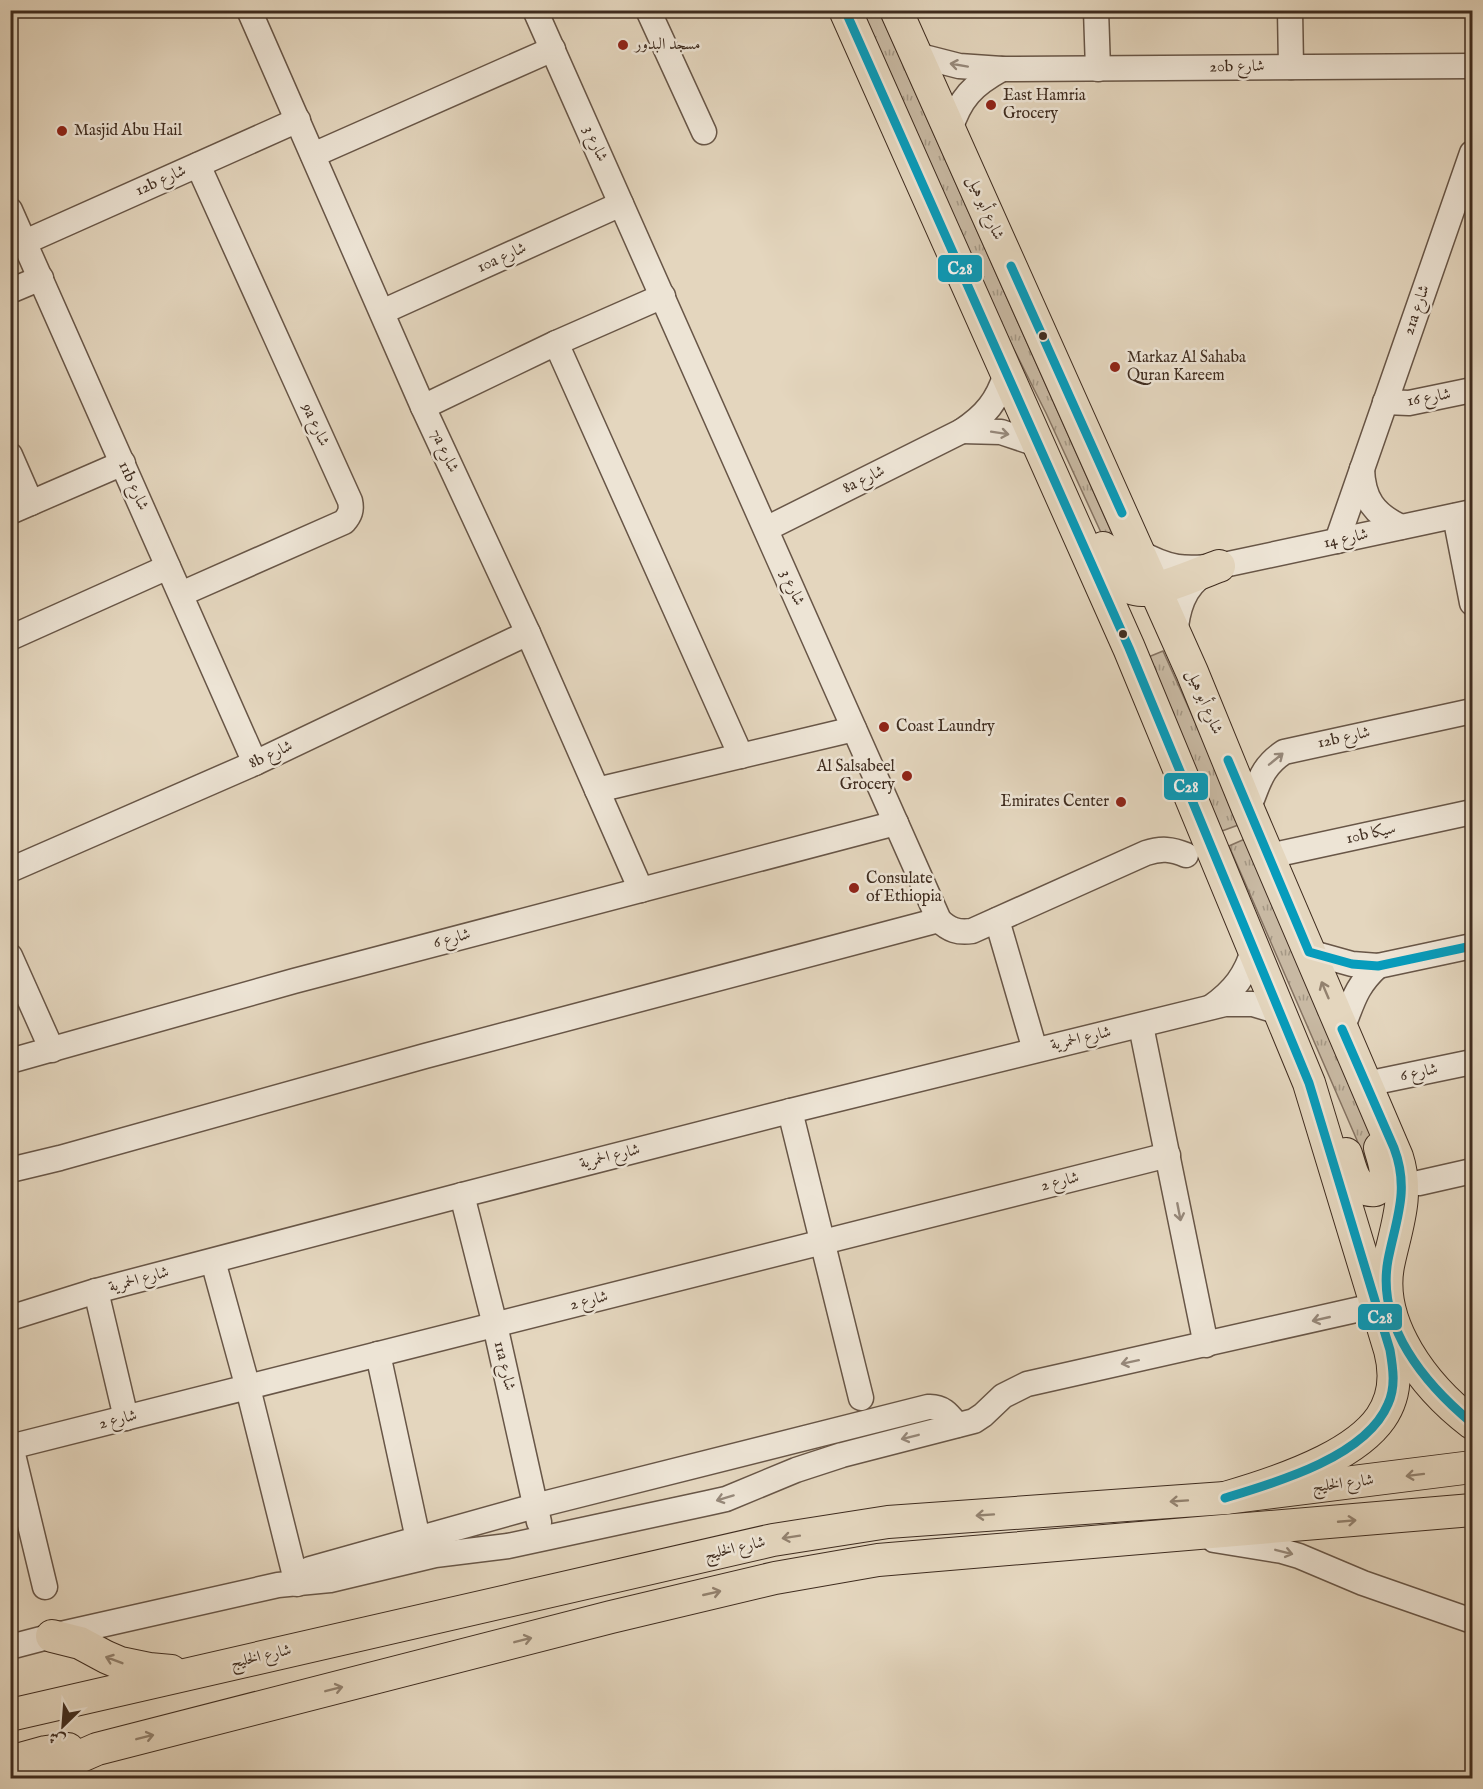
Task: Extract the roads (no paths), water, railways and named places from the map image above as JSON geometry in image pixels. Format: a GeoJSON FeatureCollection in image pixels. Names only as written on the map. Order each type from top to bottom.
{"type":"FeatureCollection","features":[{"type":"Feature","properties":{"kind":"main road"},"geometry":{"type":"LineString","coordinates":[[845,10],[1129,648],[1309,1083],[1394,1363],[1395,1377],[1389,1404],[1376,1425],[1344,1451],[1305,1471],[1226,1498]]}},
{"type":"Feature","properties":{"kind":"main road","name":"شارع أبو هيل"},"geometry":{"type":"LineString","coordinates":[[897,10],[1192,672],[1397,1157],[1401,1169],[1401,1210],[1387,1275],[1387,1294],[1391,1314],[1403,1342],[1421,1372],[1445,1400],[1473,1423]]}},
{"type":"Feature","properties":{"kind":"main road"},"geometry":{"type":"LineString","coordinates":[[1041,451],[1068,477],[1116,574],[1123,583],[1133,589],[1144,591],[1219,566]]}},
{"type":"Feature","properties":{"kind":"main road"},"geometry":{"type":"LineString","coordinates":[[1309,1083],[1316,1086],[1325,1097],[1355,1180],[1358,1185],[1369,1191],[1380,1188],[1386,1179],[1378,1134],[1380,1115]]}},
{"type":"Feature","properties":{"kind":"main road","name":"شارع الخليج"},"geometry":{"type":"LineString","coordinates":[[10,1715],[773,1540],[888,1522],[1226,1498],[1473,1467]]}},
{"type":"Feature","properties":{"kind":"main road"},"geometry":{"type":"LineString","coordinates":[[31,1779],[97,1749],[587,1623],[775,1578],[878,1560],[1473,1510]]}},
{"type":"Feature","properties":{"kind":"main road"},"geometry":{"type":"LineString","coordinates":[[52,1636],[80,1643],[106,1657],[134,1667],[192,1673]]}},
{"type":"Feature","properties":{"kind":"main road"},"geometry":{"type":"LineString","coordinates":[[10,1762],[63,1749],[97,1749]]}},
{"type":"Feature","properties":{"kind":"street","name":"7a شارع"},"geometry":{"type":"LineString","coordinates":[[249,10],[423,407],[528,633],[641,890]]}},
{"type":"Feature","properties":{"kind":"street","name":"شارع 3"},"geometry":{"type":"LineString","coordinates":[[535,10],[939,920]]}},
{"type":"Feature","properties":{"kind":"street"},"geometry":{"type":"LineString","coordinates":[[648,10],[704,132]]}},
{"type":"Feature","properties":{"kind":"street"},"geometry":{"type":"LineString","coordinates":[[1096,10],[1098,69]]}},
{"type":"Feature","properties":{"kind":"street"},"geometry":{"type":"LineString","coordinates":[[1290,10],[1291,67]]}},
{"type":"Feature","properties":{"kind":"street"},"geometry":{"type":"LineString","coordinates":[[313,155],[553,49]]}},
{"type":"Feature","properties":{"kind":"street","name":"20b شارع"},"geometry":{"type":"LineString","coordinates":[[916,55],[959,66],[1002,69],[1473,66]]}},
{"type":"Feature","properties":{"kind":"street"},"geometry":{"type":"LineString","coordinates":[[950,130],[957,110],[968,93],[984,79],[1002,69]]}},
{"type":"Feature","properties":{"kind":"street","name":"12b شارع"},"geometry":{"type":"LineString","coordinates":[[25,242],[298,120]]}},
{"type":"Feature","properties":{"kind":"street","name":"21a شارع"},"geometry":{"type":"LineString","coordinates":[[1337,541],[1473,153]]}},
{"type":"Feature","properties":{"kind":"street","name":"9a شارع"},"geometry":{"type":"LineString","coordinates":[[181,594],[344,522],[351,509],[350,501],[198,165]]}},
{"type":"Feature","properties":{"kind":"street","name":"10a شارع"},"geometry":{"type":"LineString","coordinates":[[382,312],[621,204]]}},
{"type":"Feature","properties":{"kind":"street","name":"11b شارع"},"geometry":{"type":"LineString","coordinates":[[10,210],[255,763]]}},
{"type":"Feature","properties":{"kind":"street"},"geometry":{"type":"LineString","coordinates":[[10,291],[41,278]]}},
{"type":"Feature","properties":{"kind":"street"},"geometry":{"type":"LineString","coordinates":[[423,407],[556,343],[663,296]]}},
{"type":"Feature","properties":{"kind":"street"},"geometry":{"type":"LineString","coordinates":[[556,343],[741,756]]}},
{"type":"Feature","properties":{"kind":"street","name":"8a شارع"},"geometry":{"type":"LineString","coordinates":[[765,529],[962,431],[986,413],[1006,374]]}},
{"type":"Feature","properties":{"kind":"street","name":"شارع 16"},"geometry":{"type":"LineString","coordinates":[[1385,402],[1421,401],[1473,390]]}},
{"type":"Feature","properties":{"kind":"street","name":"8a شارع"},"geometry":{"type":"LineString","coordinates":[[962,431],[1001,432],[1041,451]]}},
{"type":"Feature","properties":{"kind":"street"},"geometry":{"type":"LineString","coordinates":[[10,455],[21,507],[123,463]]}},
{"type":"Feature","properties":{"kind":"street","name":"21a شارع"},"geometry":{"type":"LineString","coordinates":[[1362,468],[1367,498],[1376,511],[1401,527]]}},
{"type":"Feature","properties":{"kind":"street"},"geometry":{"type":"LineString","coordinates":[[1464,514],[1473,603]]}},
{"type":"Feature","properties":{"kind":"street","name":"شارع 14"},"geometry":{"type":"LineString","coordinates":[[1139,552],[1156,562],[1175,568],[1195,569],[1219,566],[1464,514]]}},
{"type":"Feature","properties":{"kind":"street","name":"شارع 14"},"geometry":{"type":"LineString","coordinates":[[1175,636],[1177,614],[1185,593],[1200,577],[1219,566]]}},
{"type":"Feature","properties":{"kind":"street"},"geometry":{"type":"LineString","coordinates":[[10,638],[168,567]]}},
{"type":"Feature","properties":{"kind":"street","name":"8b شارع"},"geometry":{"type":"LineString","coordinates":[[10,870],[255,763],[528,633]]}},
{"type":"Feature","properties":{"kind":"street","name":"12b شارع"},"geometry":{"type":"LineString","coordinates":[[1248,809],[1263,772],[1272,760],[1284,752],[1473,711]]}},
{"type":"Feature","properties":{"kind":"street"},"geometry":{"type":"LineString","coordinates":[[597,790],[854,729]]}},
{"type":"Feature","properties":{"kind":"street","name":"10b سيكا"},"geometry":{"type":"LineString","coordinates":[[1269,856],[1473,812]]}},
{"type":"Feature","properties":{"kind":"street","name":"شارع 6"},"geometry":{"type":"LineString","coordinates":[[10,1061],[294,981],[896,823]]}},
{"type":"Feature","properties":{"kind":"street"},"geometry":{"type":"LineString","coordinates":[[10,1170],[413,1059],[939,920],[952,930],[972,931],[1146,853],[1167,849],[1186,855]]}},
{"type":"Feature","properties":{"kind":"street"},"geometry":{"type":"LineString","coordinates":[[997,920],[1035,1050]]}},
{"type":"Feature","properties":{"kind":"street"},"geometry":{"type":"LineString","coordinates":[[1309,952],[1352,964],[1378,966],[1473,946]]}},
{"type":"Feature","properties":{"kind":"street","name":"شارع الحمرية"},"geometry":{"type":"LineString","coordinates":[[1212,1007],[1224,999],[1239,982],[1250,963],[1254,948]]}},
{"type":"Feature","properties":{"kind":"street"},"geometry":{"type":"LineString","coordinates":[[10,956],[52,1050]]}},
{"type":"Feature","properties":{"kind":"street"},"geometry":{"type":"LineString","coordinates":[[1342,1029],[1359,987],[1378,966]]}},
{"type":"Feature","properties":{"kind":"street","name":"شارع الحمرية"},"geometry":{"type":"LineString","coordinates":[[10,1318],[96,1291],[462,1195],[1212,1007],[1239,1003],[1267,1007],[1280,1012]]}},
{"type":"Feature","properties":{"kind":"street"},"geometry":{"type":"LineString","coordinates":[[1141,1026],[1206,1345]]}},
{"type":"Feature","properties":{"kind":"street","name":"شارع 6"},"geometry":{"type":"LineString","coordinates":[[1366,1084],[1473,1062]]}},
{"type":"Feature","properties":{"kind":"street"},"geometry":{"type":"LineString","coordinates":[[790,1111],[861,1398]]}},
{"type":"Feature","properties":{"kind":"street","name":"شارع 2"},"geometry":{"type":"LineString","coordinates":[[11,1446],[1168,1155]]}},
{"type":"Feature","properties":{"kind":"street"},"geometry":{"type":"LineString","coordinates":[[1419,1183],[1473,1171]]}},
{"type":"Feature","properties":{"kind":"street","name":"11a شارع"},"geometry":{"type":"LineString","coordinates":[[462,1195],[495,1325],[543,1539]]}},
{"type":"Feature","properties":{"kind":"street"},"geometry":{"type":"LineString","coordinates":[[213,1261],[296,1579]]}},
{"type":"Feature","properties":{"kind":"street"},"geometry":{"type":"LineString","coordinates":[[96,1291],[126,1418]]}},
{"type":"Feature","properties":{"kind":"street"},"geometry":{"type":"LineString","coordinates":[[10,1647],[338,1569],[508,1546],[726,1499],[796,1470],[842,1455],[978,1418],[1003,1396],[1027,1384],[1378,1305]]}},
{"type":"Feature","properties":{"kind":"street"},"geometry":{"type":"LineString","coordinates":[[378,1354],[417,1539],[435,1555]]}},
{"type":"Feature","properties":{"kind":"street"},"geometry":{"type":"LineString","coordinates":[[338,1569],[417,1539],[536,1506],[934,1407],[944,1410],[957,1425]]}},
{"type":"Feature","properties":{"kind":"street"},"geometry":{"type":"LineString","coordinates":[[836,1431],[842,1455]]}},
{"type":"Feature","properties":{"kind":"street"},"geometry":{"type":"LineString","coordinates":[[11,1446],[45,1587]]}},
{"type":"Feature","properties":{"kind":"street"},"geometry":{"type":"LineString","coordinates":[[1184,1536],[1264,1548],[1299,1556],[1363,1583],[1473,1621]]}},
{"type":"Feature","properties":{"kind":"place","name":"مسجد البدور"},"geometry":{"type":"Point","coordinates":[623,45]}},
{"type":"Feature","properties":{"kind":"place","name":"East Hamria Grocery"},"geometry":{"type":"Point","coordinates":[991,105]}},
{"type":"Feature","properties":{"kind":"place","name":"Masjid Abu Hail"},"geometry":{"type":"Point","coordinates":[62,131]}},
{"type":"Feature","properties":{"kind":"place","name":"Markaz Al Sahaba Quran Kareem"},"geometry":{"type":"Point","coordinates":[1115,367]}},
{"type":"Feature","properties":{"kind":"place","name":"Coast Laundry"},"geometry":{"type":"Point","coordinates":[884,727]}},
{"type":"Feature","properties":{"kind":"place","name":"Al Salsabeel Grocery"},"geometry":{"type":"Point","coordinates":[907,776]}},
{"type":"Feature","properties":{"kind":"place","name":"Emirates Center"},"geometry":{"type":"Point","coordinates":[1121,802]}},
{"type":"Feature","properties":{"kind":"place","name":"Consulate of Ethiopia"},"geometry":{"type":"Point","coordinates":[854,888]}}]}
